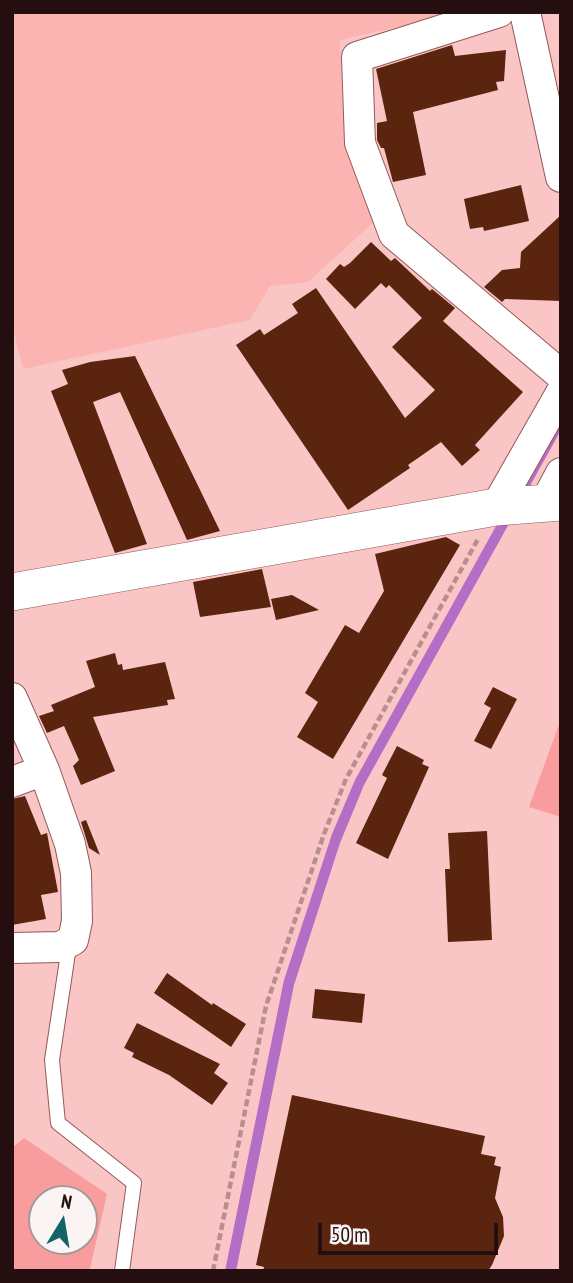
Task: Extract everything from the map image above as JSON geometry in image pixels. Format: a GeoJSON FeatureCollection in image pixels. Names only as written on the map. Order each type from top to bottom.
{"type":"FeatureCollection","features":[{"type":"Feature","properties":{"kind":"street"},"geometry":{"type":"LineString","coordinates":[[499,12],[357,57],[360,143],[394,234],[561,375]]}},
{"type":"Feature","properties":{"kind":"street"},"geometry":{"type":"LineString","coordinates":[[525,12],[561,177]]}},
{"type":"Feature","properties":{"kind":"street"},"geometry":{"type":"LineString","coordinates":[[12,592],[534,499],[561,393]]}},
{"type":"Feature","properties":{"kind":"street"},"geometry":{"type":"LineString","coordinates":[[12,698],[44,770],[70,844],[76,873],[77,921],[73,940],[60,947],[12,948]]}},
{"type":"Feature","properties":{"kind":"street"},"geometry":{"type":"LineString","coordinates":[[12,782],[44,770]]}},
{"type":"Feature","properties":{"kind":"lane"},"geometry":{"type":"LineString","coordinates":[[60,947],[68,953],[52,1060],[58,1123],[134,1183],[122,1271]]}},
{"type":"Feature","properties":{"kind":"path"},"geometry":{"type":"LineString","coordinates":[[213,1271],[266,1006],[324,834],[346,779],[534,499]]}},
{"type":"Feature","properties":{"kind":"shaded area"},"geometry":{"type":"Polygon","coordinates":[[[12,12],[464,12],[340,40],[344,141],[375,221],[308,282],[270,286],[250,320],[23,369],[12,324],[12,12]]]}},
{"type":"Feature","properties":{"kind":"shaded area"},"geometry":{"type":"Polygon","coordinates":[[[561,409],[561,430],[364,785],[340,843],[294,985],[236,1271],[225,1271],[284,980],[332,834],[355,780],[561,409]]]}},
{"type":"Feature","properties":{"kind":"shaded area"},"geometry":{"type":"Polygon","coordinates":[[[561,719],[561,817],[529,807],[561,719]]]}},
{"type":"Feature","properties":{"kind":"shaded area"},"geometry":{"type":"Polygon","coordinates":[[[24,1138],[94,1185],[28,1185],[28,1255],[93,1255],[90,1269],[95,1271],[12,1271],[12,1148],[24,1138]]]}},
{"type":"Feature","properties":{"kind":"shaded area"},"geometry":{"type":"Polygon","coordinates":[[[98,1188],[107,1194],[98,1234],[98,1188]]]}},
{"type":"Feature","properties":{"kind":"building"},"geometry":{"type":"Polygon","coordinates":[[[452,45],[455,56],[506,50],[504,81],[496,82],[498,90],[413,112],[426,175],[393,182],[384,148],[381,148],[377,140],[377,123],[387,121],[376,69],[452,45]]]}},
{"type":"Feature","properties":{"kind":"building"},"geometry":{"type":"Polygon","coordinates":[[[521,185],[529,221],[484,231],[483,227],[470,229],[464,199],[521,185]]]}},
{"type":"Feature","properties":{"kind":"building"},"geometry":{"type":"Polygon","coordinates":[[[561,215],[561,301],[505,299],[502,302],[484,287],[502,270],[520,268],[521,252],[561,215]]]}},
{"type":"Feature","properties":{"kind":"building"},"geometry":{"type":"Polygon","coordinates":[[[371,242],[391,261],[395,258],[430,291],[432,289],[455,308],[443,321],[523,392],[475,445],[480,450],[462,466],[441,442],[408,465],[410,468],[348,510],[236,345],[260,329],[264,335],[298,313],[292,304],[316,288],[405,418],[435,390],[392,347],[422,318],[389,285],[386,288],[381,283],[355,309],[326,279],[340,264],[344,267],[350,263],[371,242]]]}},
{"type":"Feature","properties":{"kind":"building"},"geometry":{"type":"Polygon","coordinates":[[[135,356],[220,531],[187,540],[120,392],[93,402],[147,544],[115,553],[51,391],[68,384],[62,370],[90,362],[135,356]]]}},
{"type":"Feature","properties":{"kind":"building"},"geometry":{"type":"Polygon","coordinates":[[[446,537],[460,545],[333,759],[297,737],[318,702],[305,693],[345,625],[359,633],[384,591],[375,554],[446,537]]]}},
{"type":"Feature","properties":{"kind":"building"},"geometry":{"type":"Polygon","coordinates":[[[262,569],[271,607],[200,617],[193,582],[262,569]]]}},
{"type":"Feature","properties":{"kind":"building"},"geometry":{"type":"Polygon","coordinates":[[[292,595],[319,610],[276,620],[271,599],[292,595]]]}},
{"type":"Feature","properties":{"kind":"building"},"geometry":{"type":"Polygon","coordinates":[[[115,653],[118,665],[122,664],[123,670],[165,662],[175,699],[167,700],[168,705],[93,717],[115,771],[81,785],[73,766],[79,760],[64,726],[47,733],[39,716],[54,711],[51,705],[95,687],[86,661],[115,653]]]}},
{"type":"Feature","properties":{"kind":"building"},"geometry":{"type":"Polygon","coordinates":[[[493,687],[517,699],[491,749],[474,741],[491,708],[484,704],[493,687]]]}},
{"type":"Feature","properties":{"kind":"building"},"geometry":{"type":"Polygon","coordinates":[[[397,746],[424,760],[422,764],[429,767],[388,859],[356,843],[387,778],[382,775],[397,746]]]}},
{"type":"Feature","properties":{"kind":"building"},"geometry":{"type":"Polygon","coordinates":[[[25,796],[41,835],[47,833],[58,892],[41,895],[46,919],[12,925],[12,799],[25,796]]]}},
{"type":"Feature","properties":{"kind":"building"},"geometry":{"type":"Polygon","coordinates":[[[86,820],[100,855],[89,848],[81,822],[86,820]]]}},
{"type":"Feature","properties":{"kind":"building"},"geometry":{"type":"Polygon","coordinates":[[[487,831],[492,940],[448,942],[445,869],[450,869],[448,833],[487,831]]]}},
{"type":"Feature","properties":{"kind":"building"},"geometry":{"type":"Polygon","coordinates":[[[167,973],[212,1005],[213,1003],[246,1024],[231,1047],[154,993],[167,973]]]}},
{"type":"Feature","properties":{"kind":"building"},"geometry":{"type":"Polygon","coordinates":[[[315,989],[365,994],[362,1023],[312,1018],[315,989]]]}},
{"type":"Feature","properties":{"kind":"building"},"geometry":{"type":"Polygon","coordinates":[[[137,1023],[220,1064],[214,1073],[228,1083],[212,1105],[169,1075],[132,1057],[134,1053],[124,1048],[137,1023]]]}},
{"type":"Feature","properties":{"kind":"building"},"geometry":{"type":"Polygon","coordinates":[[[292,1095],[485,1136],[481,1154],[496,1157],[494,1165],[501,1167],[495,1198],[503,1217],[504,1236],[488,1271],[263,1271],[264,1267],[256,1265],[292,1095]]]}}]}
